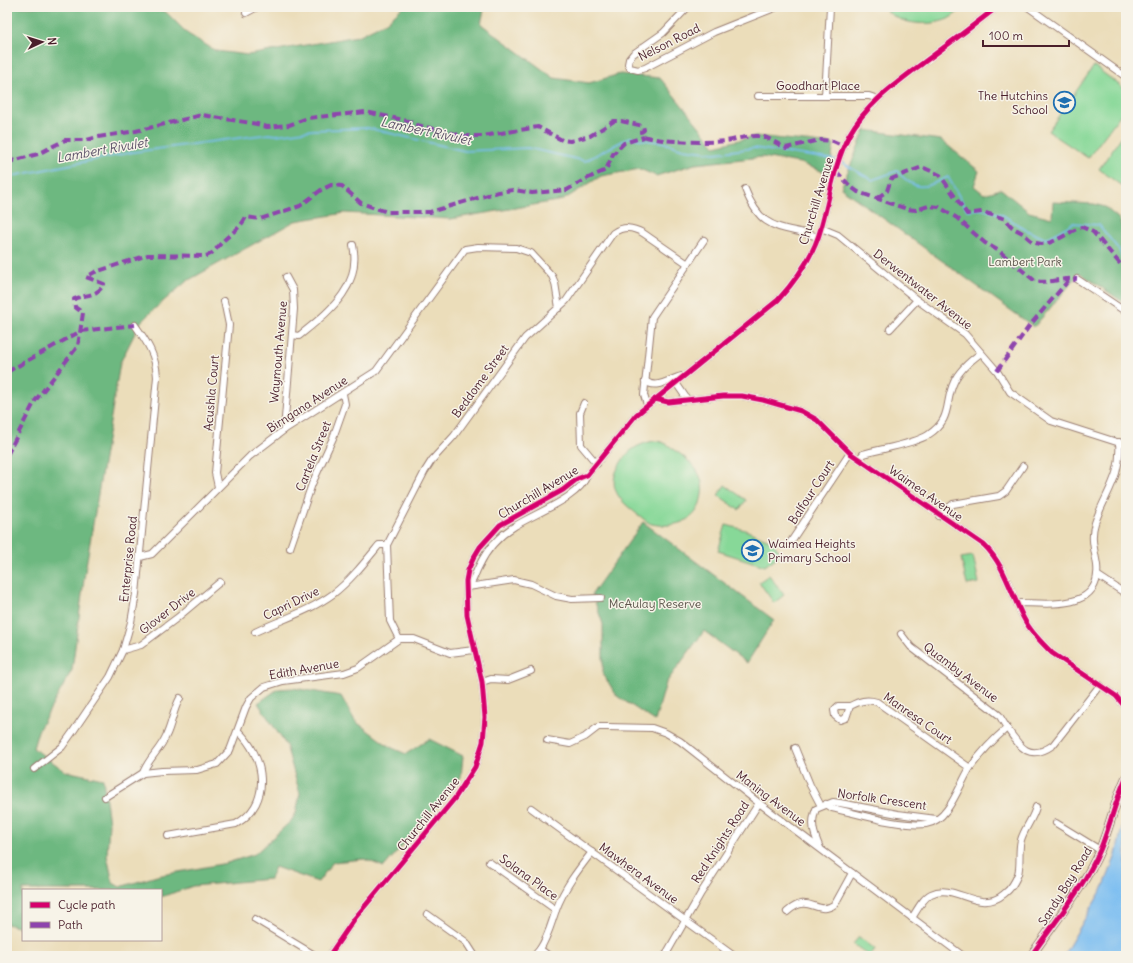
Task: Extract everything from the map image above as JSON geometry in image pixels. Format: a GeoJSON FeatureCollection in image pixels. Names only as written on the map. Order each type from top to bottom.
{"type":"FeatureCollection","features":[{"type":"Feature","properties":{"kind":"main road","name":"Sandy Bay Road"},"geometry":{"type":"LineString","coordinates":[[1031,956],[1087,874],[1100,850],[1118,795],[1126,778]]}},
{"type":"Feature","properties":{"kind":"street"},"geometry":{"type":"LineString","coordinates":[[246,12],[257,7]]}},
{"type":"Feature","properties":{"kind":"street","name":"Nelson Road"},"geometry":{"type":"LineString","coordinates":[[688,7],[663,33],[630,57],[628,64],[630,68],[638,70],[645,68],[714,32],[777,7]]}},
{"type":"Feature","properties":{"kind":"street"},"geometry":{"type":"LineString","coordinates":[[825,96],[830,7]]}},
{"type":"Feature","properties":{"kind":"street","name":"Churchill Avenue"},"geometry":{"type":"LineString","coordinates":[[468,587],[472,583],[485,554],[498,539],[515,526],[567,497],[585,480],[587,475],[632,418],[778,300],[795,281],[818,237],[837,166],[850,134],[878,99],[891,86],[997,7]]}},
{"type":"Feature","properties":{"kind":"street"},"geometry":{"type":"LineString","coordinates":[[1028,7],[1126,77]]}},
{"type":"Feature","properties":{"kind":"street","name":"Goodhart Place"},"geometry":{"type":"LineString","coordinates":[[758,96],[869,96],[878,99]]}},
{"type":"Feature","properties":{"kind":"street"},"geometry":{"type":"LineString","coordinates":[[745,189],[755,211],[762,218],[784,229],[818,237]]}},
{"type":"Feature","properties":{"kind":"street","name":"Derwentwater Avenue"},"geometry":{"type":"LineString","coordinates":[[821,228],[838,235],[917,300],[965,334],[997,371],[1010,392],[1052,421],[1126,445]]}},
{"type":"Feature","properties":{"kind":"street","name":"Beddome Street"},"geometry":{"type":"LineString","coordinates":[[387,544],[432,460],[454,436],[525,338],[566,301],[614,233],[620,229],[635,229],[688,264]]}},
{"type":"Feature","properties":{"kind":"street"},"geometry":{"type":"LineString","coordinates":[[647,406],[644,395],[652,317],[704,240]]}},
{"type":"Feature","properties":{"kind":"street"},"geometry":{"type":"LineString","coordinates":[[292,335],[299,336],[322,317],[333,306],[348,286],[352,278],[355,262],[353,246]]}},
{"type":"Feature","properties":{"kind":"street","name":"Birngana Avenue"},"geometry":{"type":"LineString","coordinates":[[140,557],[152,554],[250,456],[284,430],[370,376],[382,365],[465,249],[478,247],[516,248],[532,253],[552,276],[555,283],[559,308]]}},
{"type":"Feature","properties":{"kind":"street","name":"Waymouth Avenue"},"geometry":{"type":"LineString","coordinates":[[284,430],[294,297],[290,282],[286,277]]}},
{"type":"Feature","properties":{"kind":"street"},"geometry":{"type":"LineString","coordinates":[[1077,279],[1126,312]]}},
{"type":"Feature","properties":{"kind":"street"},"geometry":{"type":"LineString","coordinates":[[890,329],[917,300]]}},
{"type":"Feature","properties":{"kind":"street","name":"Acushla Court"},"geometry":{"type":"LineString","coordinates":[[218,487],[215,474],[229,325],[224,301]]}},
{"type":"Feature","properties":{"kind":"street","name":"Enterprise Road"},"geometry":{"type":"LineString","coordinates":[[34,769],[62,747],[110,677],[123,650],[131,622],[140,557],[156,372],[151,347],[135,325]]}},
{"type":"Feature","properties":{"kind":"street"},"geometry":{"type":"LineString","coordinates":[[859,459],[863,454],[924,437],[934,431],[948,410],[953,383],[959,373],[981,354]]}},
{"type":"Feature","properties":{"kind":"street"},"geometry":{"type":"LineString","coordinates":[[645,381],[654,386],[672,378],[684,376]]}},
{"type":"Feature","properties":{"kind":"street"},"geometry":{"type":"LineString","coordinates":[[676,383],[687,399]]}},
{"type":"Feature","properties":{"kind":"street","name":"Cartela Street"},"geometry":{"type":"LineString","coordinates":[[290,548],[312,484],[333,438],[345,404],[343,394]]}},
{"type":"Feature","properties":{"kind":"street","name":"Waimea Avenue"},"geometry":{"type":"LineString","coordinates":[[655,399],[668,402],[687,399],[742,396],[763,400],[801,411],[817,420],[850,453],[939,516],[984,545],[994,555],[1031,630],[1052,653],[1116,696],[1126,708]]}},
{"type":"Feature","properties":{"kind":"street"},"geometry":{"type":"LineString","coordinates":[[584,403],[580,413],[581,445],[597,464]]}},
{"type":"Feature","properties":{"kind":"street"},"geometry":{"type":"LineString","coordinates":[[1017,603],[1068,603],[1077,600],[1088,593],[1096,583],[1097,575],[1092,533],[1119,465],[1118,442]]}},
{"type":"Feature","properties":{"kind":"street","name":"Balfour Court"},"geometry":{"type":"LineString","coordinates":[[790,543],[850,453]]}},
{"type":"Feature","properties":{"kind":"street"},"geometry":{"type":"LineString","coordinates":[[939,516],[953,504],[999,496],[1006,491],[1023,466]]}},
{"type":"Feature","properties":{"kind":"street","name":"Churchill Avenue"},"geometry":{"type":"LineString","coordinates":[[329,956],[355,918],[440,816],[468,779],[475,767],[483,742],[485,717],[482,682],[467,614],[468,570],[480,547],[490,534],[509,520],[563,490],[577,479],[587,475]]}},
{"type":"Feature","properties":{"kind":"street"},"geometry":{"type":"LineString","coordinates":[[387,544],[390,621],[399,639],[414,639],[450,653],[474,650]]}},
{"type":"Feature","properties":{"kind":"street","name":"Capri Drive"},"geometry":{"type":"LineString","coordinates":[[255,632],[315,605],[332,595],[345,583],[379,545],[387,544]]}},
{"type":"Feature","properties":{"kind":"street"},"geometry":{"type":"LineString","coordinates":[[1097,575],[1126,594]]}},
{"type":"Feature","properties":{"kind":"street"},"geometry":{"type":"LineString","coordinates":[[468,587],[514,580],[531,584],[556,596],[572,599],[602,598]]}},
{"type":"Feature","properties":{"kind":"street","name":"Glover Drive"},"geometry":{"type":"LineString","coordinates":[[123,650],[141,645],[220,582]]}},
{"type":"Feature","properties":{"kind":"street","name":"Quamby Avenue"},"geometry":{"type":"LineString","coordinates":[[901,634],[911,647],[919,654],[1000,715],[1007,728]]}},
{"type":"Feature","properties":{"kind":"street","name":"Edith Avenue"},"geometry":{"type":"LineString","coordinates":[[105,797],[143,773],[197,770],[211,767],[222,760],[230,750],[246,706],[251,698],[264,686],[283,681],[344,673],[358,668],[399,639]]}},
{"type":"Feature","properties":{"kind":"street"},"geometry":{"type":"LineString","coordinates":[[482,682],[491,679],[508,680],[531,671]]}},
{"type":"Feature","properties":{"kind":"street"},"geometry":{"type":"LineString","coordinates":[[1007,728],[1019,746],[1025,750],[1032,753],[1046,750],[1053,745],[1100,685]]}},
{"type":"Feature","properties":{"kind":"street"},"geometry":{"type":"LineString","coordinates":[[143,773],[146,764],[165,738],[175,707],[180,698]]}},
{"type":"Feature","properties":{"kind":"street","name":"Manresa Court"},"geometry":{"type":"LineString","coordinates":[[850,706],[861,701],[870,700],[877,702],[970,768]]}},
{"type":"Feature","properties":{"kind":"street","name":"Maning Avenue"},"geometry":{"type":"LineString","coordinates":[[547,740],[570,744],[585,737],[598,727],[652,728],[666,732],[680,741],[759,803],[963,956]]}},
{"type":"Feature","properties":{"kind":"street","name":"Norfolk Crescent"},"geometry":{"type":"LineString","coordinates":[[821,849],[812,830],[812,818],[816,809],[824,805],[891,821],[925,824],[936,819],[946,810],[970,768],[996,737],[1007,728]]}},
{"type":"Feature","properties":{"kind":"street"},"geometry":{"type":"LineString","coordinates":[[168,836],[236,824],[242,821],[254,807],[260,797],[262,776],[246,739],[238,731]]}},
{"type":"Feature","properties":{"kind":"street"},"geometry":{"type":"LineString","coordinates":[[795,748],[810,785],[824,805]]}},
{"type":"Feature","properties":{"kind":"street","name":"Red Knights Road"},"geometry":{"type":"LineString","coordinates":[[665,956],[701,893],[759,803]]}},
{"type":"Feature","properties":{"kind":"street"},"geometry":{"type":"LineString","coordinates":[[912,918],[926,896],[932,893],[941,891],[982,901],[1001,897],[1008,890],[1018,873],[1021,839],[1036,807]]}},
{"type":"Feature","properties":{"kind":"street","name":"Mawhera Avenue"},"geometry":{"type":"LineString","coordinates":[[531,808],[734,956]]}},
{"type":"Feature","properties":{"kind":"street"},"geometry":{"type":"LineString","coordinates":[[1056,823],[1100,850]]}},
{"type":"Feature","properties":{"kind":"street"},"geometry":{"type":"LineString","coordinates":[[534,956],[540,949],[549,933],[556,910],[566,888],[592,852]]}},
{"type":"Feature","properties":{"kind":"street","name":"Solana Place"},"geometry":{"type":"LineString","coordinates":[[489,862],[556,910]]}},
{"type":"Feature","properties":{"kind":"street"},"geometry":{"type":"LineString","coordinates":[[787,912],[796,904],[803,902],[822,908],[830,907],[834,904],[852,873]]}},
{"type":"Feature","properties":{"kind":"street"},"geometry":{"type":"LineString","coordinates":[[428,914],[466,942],[475,956]]}},
{"type":"Feature","properties":{"kind":"street"},"geometry":{"type":"LineString","coordinates":[[255,919],[316,956]]}},
{"type":"Feature","properties":{"kind":"street"},"geometry":{"type":"LineString","coordinates":[[540,949],[549,956]]}},
{"type":"Feature","properties":{"kind":"green space"},"geometry":{"type":"Polygon","coordinates":[[[7,7],[147,7],[166,12],[188,34],[216,51],[248,55],[358,36],[386,22],[403,7],[486,7],[481,24],[554,78],[589,83],[620,74],[660,78],[715,146],[755,136],[834,144],[829,174],[800,163],[762,157],[695,164],[656,176],[640,169],[601,176],[563,200],[450,219],[345,213],[295,221],[187,281],[151,312],[140,323],[120,363],[85,572],[72,670],[38,731],[33,748],[65,771],[103,779],[109,823],[107,856],[113,883],[120,887],[157,876],[227,863],[255,854],[291,821],[296,813],[300,794],[286,745],[258,703],[278,689],[293,688],[341,696],[355,721],[390,747],[406,754],[429,739],[463,756],[461,777],[384,867],[364,859],[333,862],[318,882],[275,867],[270,879],[193,886],[162,897],[162,889],[22,889],[22,929],[7,924],[7,7]]]}},
{"type":"Feature","properties":{"kind":"green space"},"geometry":{"type":"Polygon","coordinates":[[[884,7],[963,7],[948,19],[940,22],[913,23],[896,18],[884,7]]]}},
{"type":"Feature","properties":{"kind":"green space"},"geometry":{"type":"Polygon","coordinates":[[[1094,66],[1126,90],[1126,107],[1088,158],[1048,131],[1094,66]]]}},
{"type":"Feature","properties":{"kind":"green space","name":"Lambert Park"},"geometry":{"type":"Polygon","coordinates":[[[865,130],[941,140],[979,171],[974,186],[984,194],[1001,189],[1029,212],[1052,218],[1053,202],[1094,204],[1105,207],[1119,219],[1126,239],[1126,304],[1080,273],[1034,327],[841,188],[865,130]]]}},
{"type":"Feature","properties":{"kind":"green space"},"geometry":{"type":"Polygon","coordinates":[[[1126,130],[1126,183],[1123,187],[1099,169],[1126,130]]]}},
{"type":"Feature","properties":{"kind":"green space"},"geometry":{"type":"Polygon","coordinates":[[[654,441],[665,444],[682,456],[694,467],[701,479],[702,494],[697,510],[693,515],[681,522],[659,525],[646,521],[625,504],[616,492],[614,486],[616,472],[626,455],[634,448],[654,441]]]}},
{"type":"Feature","properties":{"kind":"green space"},"geometry":{"type":"Polygon","coordinates":[[[725,485],[746,500],[739,510],[718,495],[725,485]]]}},
{"type":"Feature","properties":{"kind":"green space","name":"McAulay Reserve"},"geometry":{"type":"Polygon","coordinates":[[[643,522],[774,620],[747,663],[704,631],[666,683],[655,721],[617,696],[603,674],[603,624],[592,594],[643,522]]]}},
{"type":"Feature","properties":{"kind":"green space"},"geometry":{"type":"Polygon","coordinates":[[[726,525],[745,530],[772,541],[781,554],[765,566],[718,551],[726,525]]]}},
{"type":"Feature","properties":{"kind":"green space"},"geometry":{"type":"Polygon","coordinates":[[[973,556],[979,583],[967,585],[961,558],[973,556]]]}},
{"type":"Feature","properties":{"kind":"green space"},"geometry":{"type":"Polygon","coordinates":[[[769,575],[784,595],[774,603],[759,582],[769,575]]]}},
{"type":"Feature","properties":{"kind":"green space"},"geometry":{"type":"Polygon","coordinates":[[[859,937],[875,949],[870,956],[853,944],[859,937]]]}},
{"type":"Feature","properties":{"kind":"water"},"geometry":{"type":"Polygon","coordinates":[[[1126,808],[1126,956],[1063,956],[1104,886],[1116,855],[1126,808]]]}},
{"type":"Feature","properties":{"kind":"waterway","name":"Lambert Rivulet"},"geometry":{"type":"LineString","coordinates":[[7,177],[134,152],[269,134],[276,135],[312,130],[368,128],[465,151],[528,148],[585,161],[630,137],[662,142],[683,149],[715,153],[754,148],[837,160]]}},
{"type":"Feature","properties":{"kind":"waterway","name":"Lambert Rivulet"},"geometry":{"type":"LineString","coordinates":[[841,162],[872,180],[897,171],[910,183],[926,186],[948,177],[967,210],[981,209],[1001,214],[1026,230],[1046,239],[1073,223],[1099,225],[1119,250],[1126,267]]}},
{"type":"Feature","properties":{"kind":"marked path"},"geometry":{"type":"LineString","coordinates":[[7,160],[12,161],[38,154],[65,140],[87,140],[136,131],[202,115],[267,127],[289,125],[308,118],[366,112],[408,121],[417,125],[464,136],[483,136],[538,127],[562,140],[570,141],[590,136],[614,121],[621,121],[643,126],[644,130],[641,132],[642,135],[669,141],[718,142],[759,136],[767,138],[786,148],[819,140],[833,141],[844,146]]}},
{"type":"Feature","properties":{"kind":"marked path"},"geometry":{"type":"LineString","coordinates":[[7,455],[35,401],[78,346],[83,313],[75,307],[74,299],[95,293],[101,288],[104,284],[86,277],[95,272],[148,255],[209,255],[214,252],[223,241],[238,228],[246,217],[260,219],[300,206],[321,190],[331,185],[342,186],[361,203],[387,212],[430,212],[498,192],[514,190],[532,193],[567,190],[606,170],[613,154],[624,143],[644,137]]}},
{"type":"Feature","properties":{"kind":"marked path"},"geometry":{"type":"LineString","coordinates":[[877,198],[887,191],[891,179],[922,167],[940,175],[967,214],[982,212],[1006,219],[1012,227],[1024,234],[1031,241],[1042,244],[1053,241],[1082,227],[1093,232],[1122,266],[1126,265]]}},
{"type":"Feature","properties":{"kind":"marked path"},"geometry":{"type":"LineString","coordinates":[[836,171],[851,187],[858,192],[907,209],[916,210],[928,206],[939,207],[957,218],[985,243],[999,251],[1035,281],[1046,282],[1077,279]]}},
{"type":"Feature","properties":{"kind":"marked path"},"geometry":{"type":"LineString","coordinates":[[997,371],[1030,325],[1068,281],[1075,280]]}},
{"type":"Feature","properties":{"kind":"marked path"},"geometry":{"type":"LineString","coordinates":[[7,372],[81,331],[135,325]]}},
{"type":"Feature","properties":{"kind":"cycle path"},"geometry":{"type":"LineString","coordinates":[[329,956],[355,918],[455,798],[475,767],[483,742],[485,717],[482,682],[467,615],[466,581],[468,570],[480,547],[500,525],[563,490],[577,479],[587,475],[636,415],[778,300],[792,284],[814,248],[821,228],[840,157],[849,135],[856,123],[874,103],[894,85],[997,7]]}},
{"type":"Feature","properties":{"kind":"cycle path"},"geometry":{"type":"LineString","coordinates":[[655,399],[668,402],[723,396],[742,396],[763,400],[801,411],[817,420],[850,453],[984,545],[997,561],[1023,617],[1036,636],[1052,653],[1116,696],[1126,708]]}},
{"type":"Feature","properties":{"kind":"cycle path"},"geometry":{"type":"LineString","coordinates":[[1031,956],[1077,891],[1094,864],[1104,841],[1126,778]]}},
{"type":"Feature","properties":{"kind":"place","name":"The Hutchins School"},"geometry":{"type":"Point","coordinates":[1064,102]}},
{"type":"Feature","properties":{"kind":"place","name":"Waimea Heights Primary School"},"geometry":{"type":"Point","coordinates":[752,550]}}]}
